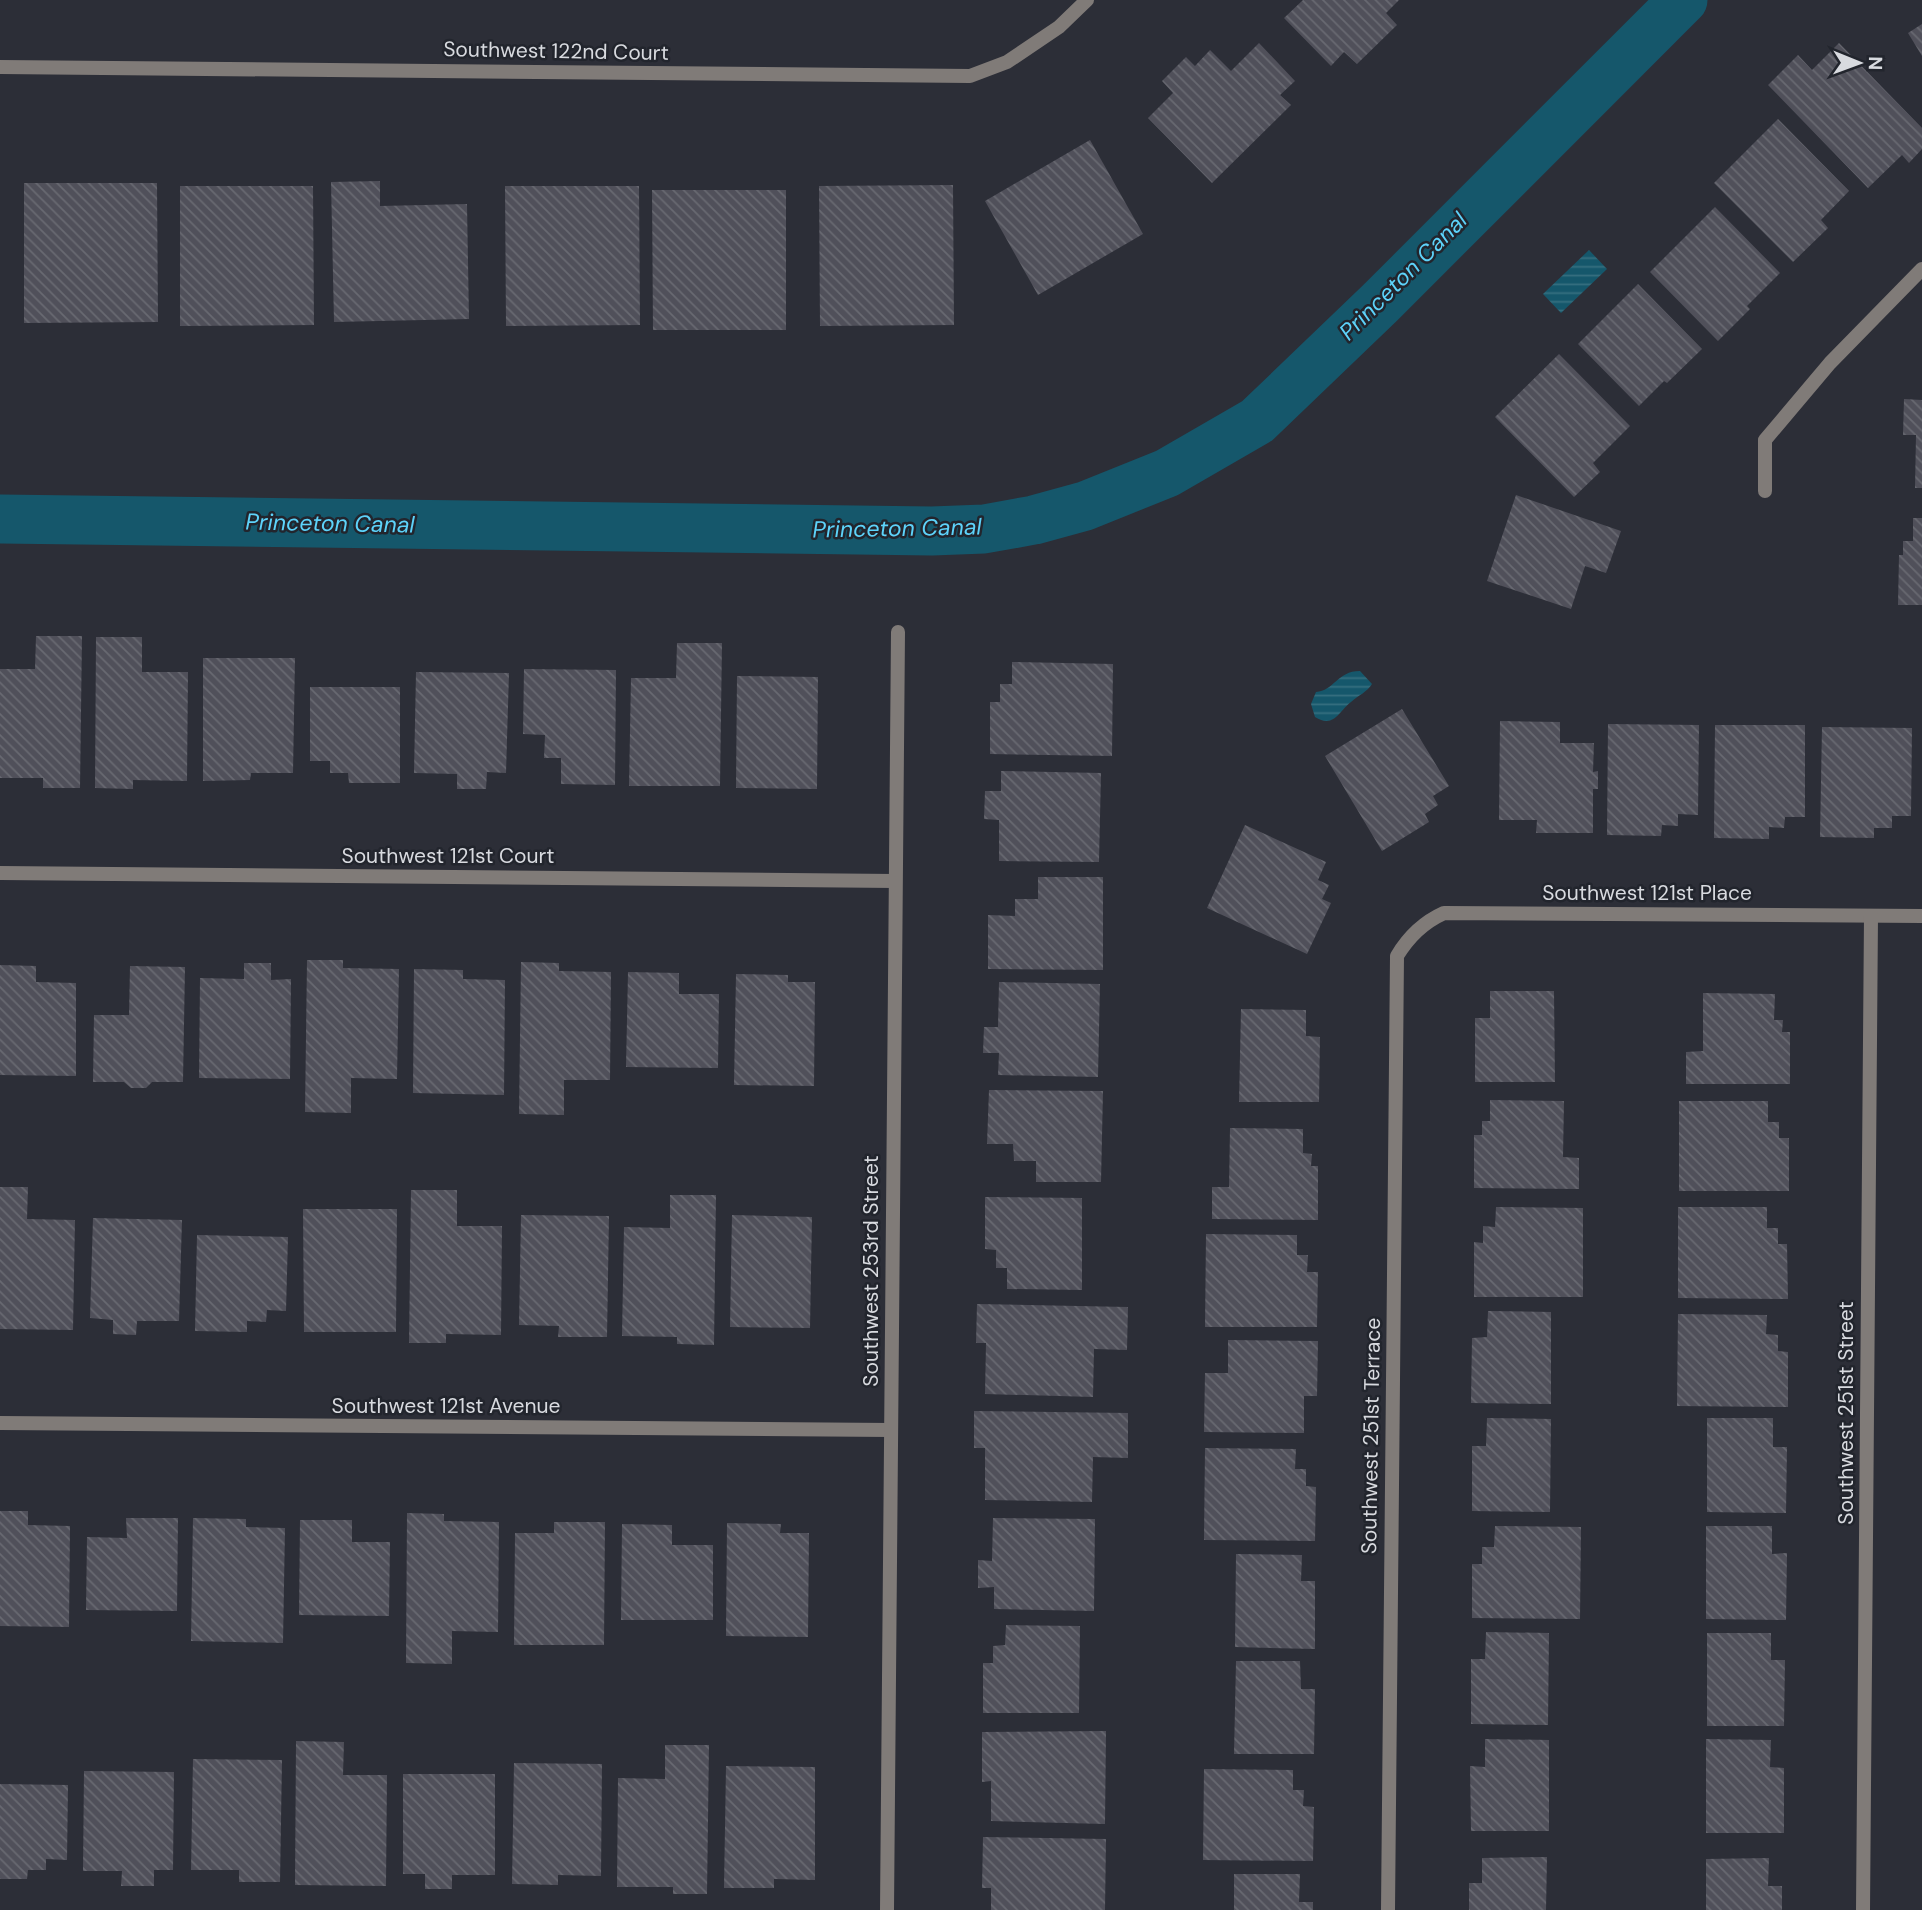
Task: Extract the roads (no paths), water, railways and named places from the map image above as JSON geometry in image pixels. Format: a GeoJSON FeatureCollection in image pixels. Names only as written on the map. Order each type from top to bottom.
{"type":"FeatureCollection","features":[{"type":"Feature","properties":{"kind":"street","name":"Southwest 122nd Court"},"geometry":{"type":"LineString","coordinates":[[0,67],[970,76],[1007,62],[1059,26],[1087,0]]}},
{"type":"Feature","properties":{"kind":"street"},"geometry":{"type":"LineString","coordinates":[[1765,491],[1765,440],[1830,363],[1922,269]]}},
{"type":"Feature","properties":{"kind":"street","name":"Southwest 253rd Street"},"geometry":{"type":"LineString","coordinates":[[887,1910],[898,632]]}},
{"type":"Feature","properties":{"kind":"street","name":"Southwest 121st Court"},"geometry":{"type":"LineString","coordinates":[[0,873],[895,881]]}},
{"type":"Feature","properties":{"kind":"street","name":"Southwest 121st Place"},"geometry":{"type":"LineString","coordinates":[[1396,962],[1408,939],[1430,920],[1444,913],[1922,916]]}},
{"type":"Feature","properties":{"kind":"street","name":"Southwest 251st Street"},"geometry":{"type":"LineString","coordinates":[[1863,1910],[1871,916]]}},
{"type":"Feature","properties":{"kind":"street","name":"Southwest 251st Terrace"},"geometry":{"type":"LineString","coordinates":[[1388,1910],[1396,962]]}},
{"type":"Feature","properties":{"kind":"street","name":"Southwest 121st Avenue"},"geometry":{"type":"LineString","coordinates":[[0,1423],[891,1430]]}},
{"type":"Feature","properties":{"kind":"water"},"geometry":{"type":"Polygon","coordinates":[[[1589,250],[1607,269],[1561,313],[1543,294],[1589,250]]]}},
{"type":"Feature","properties":{"kind":"water"},"geometry":{"type":"Polygon","coordinates":[[[1360,671],[1372,684],[1368,689],[1332,720],[1315,717],[1311,704],[1316,692],[1327,688],[1346,674],[1360,671]]]}},
{"type":"Feature","properties":{"kind":"waterway","name":"Princeton Canal"},"geometry":{"type":"LineString","coordinates":[[0,519],[932,531],[984,529],[1034,520],[1085,506],[1167,473],[1257,421],[1380,303],[1683,0]]}}]}
